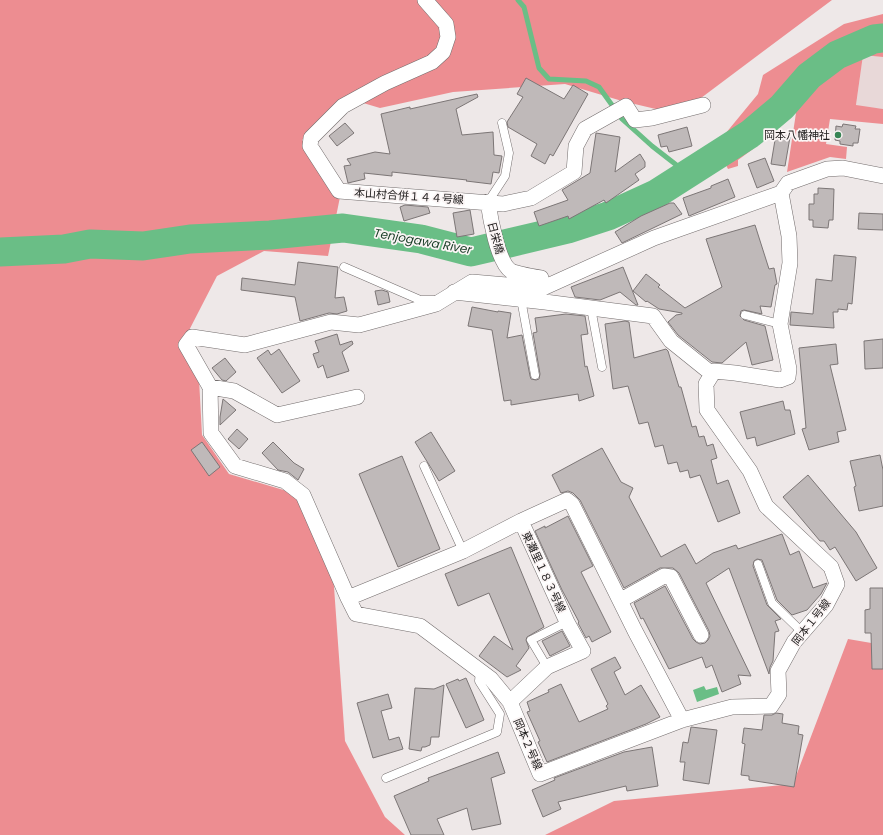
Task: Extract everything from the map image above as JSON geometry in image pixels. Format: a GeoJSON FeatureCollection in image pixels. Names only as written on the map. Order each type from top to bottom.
{"type":"FeatureCollection","features":[{"type":"Feature","properties":{"kind":"street","name":"本山村合併１４４号線"},"geometry":{"type":"LineString","coordinates":[[425,0],[446,24],[448,38],[443,52],[432,62],[385,83],[344,106],[311,138],[310,146],[339,191],[489,209],[503,204],[531,198],[574,172],[576,146],[586,129],[626,106],[635,120],[652,118],[703,105]]}},
{"type":"Feature","properties":{"kind":"street"},"geometry":{"type":"LineString","coordinates":[[546,667],[510,702],[491,679],[420,626],[356,614],[303,495],[285,480],[235,466],[210,433],[210,387],[186,345],[192,337],[245,345],[331,322],[359,325],[436,304],[472,282],[543,288],[654,238],[781,193],[788,183],[827,169],[844,168],[883,176]]}},
{"type":"Feature","properties":{"kind":"street"},"geometry":{"type":"LineString","coordinates":[[448,296],[521,299],[653,316],[671,341],[712,374],[714,371],[735,372],[780,380],[788,377],[789,369],[780,324],[790,263],[789,236],[781,193]]}},
{"type":"Feature","properties":{"kind":"street","name":"日栄橋"},"geometry":{"type":"LineString","coordinates":[[489,209],[502,261],[511,271],[541,278],[543,288]]}},
{"type":"Feature","properties":{"kind":"street","name":"岡本１号線"},"geometry":{"type":"LineString","coordinates":[[682,720],[732,707],[771,706],[779,694],[778,670],[794,642],[826,605],[837,584],[831,566],[766,506],[750,471],[707,410],[706,384],[712,374]]}},
{"type":"Feature","properties":{"kind":"street"},"geometry":{"type":"LineString","coordinates":[[210,387],[234,391],[277,415],[357,397]]}},
{"type":"Feature","properties":{"kind":"street"},"geometry":{"type":"LineString","coordinates":[[348,598],[463,551],[521,521],[567,500],[570,502],[682,720]]}},
{"type":"Feature","properties":{"kind":"street","name":"東灘里１８３号線"},"geometry":{"type":"LineString","coordinates":[[521,521],[567,622],[583,651],[546,667]]}},
{"type":"Feature","properties":{"kind":"street"},"geometry":{"type":"LineString","coordinates":[[621,600],[664,576],[671,577],[702,635]]}},
{"type":"Feature","properties":{"kind":"street","name":"岡本２号線"},"geometry":{"type":"LineString","coordinates":[[510,702],[540,774],[682,720]]}},
{"type":"Feature","properties":{"kind":"lane"},"geometry":{"type":"LineString","coordinates":[[489,209],[505,176],[508,161],[509,153],[502,123]]}},
{"type":"Feature","properties":{"kind":"lane"},"geometry":{"type":"LineString","coordinates":[[344,266],[420,300],[448,296]]}},
{"type":"Feature","properties":{"kind":"lane"},"geometry":{"type":"LineString","coordinates":[[521,299],[535,375]]}},
{"type":"Feature","properties":{"kind":"lane"},"geometry":{"type":"LineString","coordinates":[[591,308],[602,367]]}},
{"type":"Feature","properties":{"kind":"lane"},"geometry":{"type":"LineString","coordinates":[[745,315],[780,324]]}},
{"type":"Feature","properties":{"kind":"lane"},"geometry":{"type":"LineString","coordinates":[[424,466],[463,551]]}},
{"type":"Feature","properties":{"kind":"lane"},"geometry":{"type":"LineString","coordinates":[[758,564],[772,603],[802,632]]}},
{"type":"Feature","properties":{"kind":"lane","name":"東灘里１８３号線"},"geometry":{"type":"LineString","coordinates":[[546,667],[531,640],[567,622]]}},
{"type":"Feature","properties":{"kind":"lane"},"geometry":{"type":"LineString","coordinates":[[386,778],[497,732],[500,714],[479,681],[480,671]]}},
{"type":"Feature","properties":{"kind":"shaded area"},"geometry":{"type":"Polygon","coordinates":[[[0,0],[832,0],[701,98],[660,110],[622,101],[565,84],[453,92],[380,108],[343,97],[302,140],[340,197],[328,256],[264,251],[217,276],[182,344],[199,379],[202,435],[229,474],[297,494],[333,573],[345,741],[385,817],[405,835],[0,835],[0,0]]]}},
{"type":"Feature","properties":{"kind":"shaded area"},"geometry":{"type":"Polygon","coordinates":[[[883,14],[883,57],[863,55],[856,105],[883,109],[883,124],[830,119],[826,144],[847,147],[846,159],[830,157],[787,172],[796,113],[758,134],[753,149],[738,160],[738,166],[728,169],[716,145],[758,94],[763,75],[844,24],[883,14]]]}},
{"type":"Feature","properties":{"kind":"shaded area"},"geometry":{"type":"Polygon","coordinates":[[[863,54],[883,57],[883,109],[856,106],[863,54]]]}},
{"type":"Feature","properties":{"kind":"shaded area"},"geometry":{"type":"Polygon","coordinates":[[[848,639],[883,645],[883,835],[545,835],[614,801],[793,784],[848,639]]]}},
{"type":"Feature","properties":{"kind":"shaded area"},"geometry":{"type":"Polygon","coordinates":[[[704,686],[706,690],[717,687],[719,694],[697,702],[693,690],[704,686]]]}},
{"type":"Feature","properties":{"kind":"building"},"geometry":{"type":"Polygon","coordinates":[[[526,78],[564,99],[573,85],[588,94],[553,156],[550,154],[545,164],[531,156],[537,144],[508,127],[507,122],[523,97],[517,94],[526,78]]]}},
{"type":"Feature","properties":{"kind":"building"},"geometry":{"type":"Polygon","coordinates":[[[477,94],[478,97],[456,109],[462,135],[493,132],[494,155],[502,156],[499,173],[493,172],[491,184],[392,172],[392,176],[364,173],[365,179],[348,183],[344,166],[351,165],[347,159],[375,152],[390,154],[381,114],[477,94]]]}},
{"type":"Feature","properties":{"kind":"building"},"geometry":{"type":"Polygon","coordinates":[[[345,123],[354,133],[337,146],[329,136],[345,123]]]}},
{"type":"Feature","properties":{"kind":"building"},"geometry":{"type":"Polygon","coordinates":[[[843,124],[856,126],[855,129],[860,129],[858,143],[853,143],[853,146],[840,144],[840,141],[835,140],[836,126],[842,127],[843,124]]]}},
{"type":"Feature","properties":{"kind":"building"},"geometry":{"type":"Polygon","coordinates":[[[687,127],[692,146],[669,152],[667,146],[661,147],[658,135],[687,127]]]}},
{"type":"Feature","properties":{"kind":"building"},"geometry":{"type":"Polygon","coordinates":[[[596,133],[620,137],[615,172],[640,154],[645,162],[645,167],[635,174],[639,180],[606,203],[604,200],[569,219],[568,216],[539,226],[534,212],[568,200],[562,190],[590,173],[596,133]]]}},
{"type":"Feature","properties":{"kind":"building"},"geometry":{"type":"Polygon","coordinates":[[[776,134],[790,137],[785,166],[771,164],[776,134]]]}},
{"type":"Feature","properties":{"kind":"building"},"geometry":{"type":"Polygon","coordinates":[[[765,158],[774,181],[757,188],[748,164],[765,158]]]}},
{"type":"Feature","properties":{"kind":"building"},"geometry":{"type":"Polygon","coordinates":[[[728,179],[735,197],[689,216],[683,198],[711,188],[711,186],[728,179]]]}},
{"type":"Feature","properties":{"kind":"building"},"geometry":{"type":"Polygon","coordinates":[[[818,188],[834,189],[833,220],[829,220],[828,228],[813,227],[813,220],[809,220],[809,204],[814,204],[814,194],[818,194],[818,188]]]}},
{"type":"Feature","properties":{"kind":"building"},"geometry":{"type":"Polygon","coordinates":[[[670,203],[674,203],[682,214],[622,243],[615,232],[641,216],[670,203]]]}},
{"type":"Feature","properties":{"kind":"building"},"geometry":{"type":"Polygon","coordinates":[[[405,205],[428,207],[430,213],[404,221],[400,207],[405,205]]]}},
{"type":"Feature","properties":{"kind":"building"},"geometry":{"type":"Polygon","coordinates":[[[470,210],[474,234],[457,237],[453,213],[470,210]]]}},
{"type":"Feature","properties":{"kind":"building"},"geometry":{"type":"Polygon","coordinates":[[[859,213],[883,214],[883,230],[858,229],[859,213]]]}},
{"type":"Feature","properties":{"kind":"building"},"geometry":{"type":"Polygon","coordinates":[[[755,225],[769,269],[774,268],[777,284],[775,285],[771,307],[760,306],[762,314],[744,310],[741,311],[740,316],[744,320],[765,326],[773,360],[752,365],[746,342],[722,363],[712,362],[678,335],[668,322],[676,315],[682,313],[659,309],[647,301],[646,302],[633,291],[646,274],[660,285],[658,287],[685,308],[722,287],[706,239],[755,225]]]}},
{"type":"Feature","properties":{"kind":"building"},"geometry":{"type":"Polygon","coordinates":[[[834,255],[856,257],[852,304],[848,303],[847,310],[838,309],[838,312],[833,312],[834,328],[790,325],[791,312],[813,314],[816,279],[832,281],[834,255]]]}},
{"type":"Feature","properties":{"kind":"building"},"geometry":{"type":"Polygon","coordinates":[[[298,262],[338,267],[335,298],[344,297],[347,311],[337,314],[329,313],[300,321],[295,297],[241,290],[242,278],[295,285],[298,262]]]}},
{"type":"Feature","properties":{"kind":"building"},"geometry":{"type":"Polygon","coordinates":[[[623,267],[638,305],[620,292],[600,300],[575,297],[571,287],[623,267]]]}},
{"type":"Feature","properties":{"kind":"building"},"geometry":{"type":"Polygon","coordinates":[[[382,290],[388,292],[390,302],[378,305],[375,291],[382,290]]]}},
{"type":"Feature","properties":{"kind":"building"},"geometry":{"type":"Polygon","coordinates":[[[472,307],[511,313],[507,338],[522,335],[530,376],[531,379],[536,380],[539,379],[540,374],[533,333],[537,332],[535,318],[566,314],[585,316],[588,334],[581,335],[585,367],[587,366],[594,396],[579,401],[578,394],[511,405],[511,400],[504,401],[492,330],[468,326],[472,307]]]}},
{"type":"Feature","properties":{"kind":"building"},"geometry":{"type":"Polygon","coordinates":[[[625,321],[629,322],[634,358],[666,349],[668,351],[679,387],[681,387],[692,427],[696,426],[699,437],[704,436],[707,446],[713,444],[717,458],[711,460],[717,484],[728,480],[740,513],[718,522],[700,475],[690,478],[688,470],[680,472],[677,462],[668,464],[663,445],[655,447],[648,422],[639,424],[628,386],[613,389],[605,324],[625,321]]]}},
{"type":"Feature","properties":{"kind":"building"},"geometry":{"type":"Polygon","coordinates":[[[337,334],[340,345],[352,341],[353,344],[342,352],[349,371],[327,378],[323,365],[318,368],[313,354],[319,352],[315,341],[337,334]]]}},
{"type":"Feature","properties":{"kind":"building"},"geometry":{"type":"Polygon","coordinates":[[[883,339],[883,368],[865,369],[864,341],[883,339]]]}},
{"type":"Feature","properties":{"kind":"building"},"geometry":{"type":"Polygon","coordinates":[[[836,344],[838,364],[830,365],[846,430],[837,432],[839,442],[809,450],[802,429],[806,428],[799,348],[836,344]]]}},
{"type":"Feature","properties":{"kind":"building"},"geometry":{"type":"Polygon","coordinates":[[[279,349],[300,381],[282,393],[257,358],[268,350],[271,355],[279,349]]]}},
{"type":"Feature","properties":{"kind":"building"},"geometry":{"type":"Polygon","coordinates":[[[225,358],[236,372],[226,381],[222,380],[212,368],[225,358]]]}},
{"type":"Feature","properties":{"kind":"building"},"geometry":{"type":"Polygon","coordinates":[[[223,399],[236,410],[220,425],[220,417],[223,399]]]}},
{"type":"Feature","properties":{"kind":"building"},"geometry":{"type":"Polygon","coordinates":[[[783,401],[785,410],[790,410],[795,434],[757,446],[755,437],[747,439],[740,412],[783,401]]]}},
{"type":"Feature","properties":{"kind":"building"},"geometry":{"type":"Polygon","coordinates":[[[237,429],[248,439],[239,449],[228,439],[237,429]]]}},
{"type":"Feature","properties":{"kind":"building"},"geometry":{"type":"Polygon","coordinates":[[[431,432],[455,471],[439,481],[415,442],[431,432]]]}},
{"type":"Feature","properties":{"kind":"building"},"geometry":{"type":"Polygon","coordinates":[[[202,442],[220,467],[209,476],[191,450],[202,442]]]}},
{"type":"Feature","properties":{"kind":"building"},"geometry":{"type":"Polygon","coordinates":[[[273,442],[294,463],[304,469],[298,480],[288,472],[278,470],[262,453],[273,442]]]}},
{"type":"Feature","properties":{"kind":"building"},"geometry":{"type":"Polygon","coordinates":[[[602,448],[621,482],[633,488],[629,497],[661,557],[685,544],[696,564],[713,553],[736,545],[738,549],[782,534],[790,555],[799,551],[813,588],[827,583],[821,594],[807,610],[792,615],[777,600],[762,560],[757,559],[754,561],[753,566],[767,605],[781,619],[775,621],[779,631],[775,632],[773,661],[769,674],[729,568],[706,583],[751,676],[738,675],[741,684],[722,692],[712,665],[706,668],[702,657],[669,669],[643,618],[641,619],[634,603],[665,586],[693,639],[700,644],[705,643],[710,636],[709,631],[679,573],[673,568],[660,568],[624,588],[580,500],[573,493],[568,491],[561,493],[552,475],[602,448]]]}},
{"type":"Feature","properties":{"kind":"building"},"geometry":{"type":"Polygon","coordinates":[[[880,455],[883,470],[883,506],[859,511],[854,487],[856,486],[850,461],[880,455]]]}},
{"type":"Feature","properties":{"kind":"building"},"geometry":{"type":"Polygon","coordinates":[[[402,456],[440,549],[398,567],[359,474],[402,456]]]}},
{"type":"Feature","properties":{"kind":"building"},"geometry":{"type":"Polygon","coordinates":[[[808,475],[856,532],[877,568],[856,581],[835,547],[830,550],[824,541],[820,541],[783,497],[808,475]]]}},
{"type":"Feature","properties":{"kind":"building"},"geometry":{"type":"Polygon","coordinates":[[[568,516],[593,566],[581,572],[611,632],[592,642],[589,636],[586,638],[578,623],[579,622],[562,590],[535,531],[545,526],[545,528],[568,516]]]}},
{"type":"Feature","properties":{"kind":"building"},"geometry":{"type":"Polygon","coordinates":[[[511,547],[544,627],[527,637],[526,640],[529,648],[516,666],[521,670],[507,677],[479,656],[494,636],[513,650],[489,593],[458,606],[445,574],[511,547]]]}},
{"type":"Feature","properties":{"kind":"building"},"geometry":{"type":"Polygon","coordinates":[[[870,588],[883,588],[883,669],[872,669],[871,633],[865,633],[865,610],[870,609],[870,588]]]}},
{"type":"Feature","properties":{"kind":"building"},"geometry":{"type":"Polygon","coordinates":[[[562,631],[570,646],[550,656],[542,641],[562,631]]]}},
{"type":"Feature","properties":{"kind":"building"},"geometry":{"type":"Polygon","coordinates":[[[615,657],[621,668],[614,672],[625,695],[641,685],[660,717],[646,724],[547,762],[538,742],[540,741],[527,712],[530,711],[527,702],[549,692],[548,690],[561,684],[579,722],[608,709],[606,706],[608,704],[591,669],[615,657]]]}},
{"type":"Feature","properties":{"kind":"building"},"geometry":{"type":"Polygon","coordinates":[[[466,678],[484,720],[466,728],[446,684],[458,679],[459,681],[466,678]]]}},
{"type":"Feature","properties":{"kind":"building"},"geometry":{"type":"Polygon","coordinates":[[[444,685],[439,737],[431,737],[430,745],[422,747],[421,751],[409,749],[415,688],[434,689],[444,685]]]}},
{"type":"Feature","properties":{"kind":"building"},"geometry":{"type":"Polygon","coordinates":[[[388,694],[392,708],[381,711],[389,740],[399,737],[403,749],[373,758],[357,703],[388,694]]]}},
{"type":"Feature","properties":{"kind":"building"},"geometry":{"type":"Polygon","coordinates":[[[776,713],[783,714],[782,723],[799,726],[798,734],[803,735],[794,787],[749,780],[749,776],[741,775],[745,744],[742,743],[744,728],[762,730],[764,715],[772,715],[776,713]]]}},
{"type":"Feature","properties":{"kind":"building"},"geometry":{"type":"Polygon","coordinates":[[[691,727],[717,730],[709,784],[683,780],[685,762],[680,762],[683,742],[688,743],[691,727]]]}},
{"type":"Feature","properties":{"kind":"building"},"geometry":{"type":"Polygon","coordinates":[[[652,747],[658,786],[627,791],[626,786],[558,802],[561,809],[543,817],[532,790],[555,780],[554,778],[624,752],[652,747]]]}},
{"type":"Feature","properties":{"kind":"building"},"geometry":{"type":"Polygon","coordinates":[[[498,752],[505,773],[491,778],[501,824],[472,830],[467,808],[437,819],[444,835],[411,835],[394,796],[429,781],[428,778],[498,752]]]}},
{"type":"Feature","properties":{"kind":"waterway"},"geometry":{"type":"LineString","coordinates":[[518,0],[524,7],[539,68],[549,79],[586,81],[599,87],[622,119],[652,146],[688,174]]}},
{"type":"Feature","properties":{"kind":"waterway","name":"Tenjogawa River"},"geometry":{"type":"LineString","coordinates":[[0,252],[64,249],[90,244],[143,246],[190,239],[270,235],[343,228],[421,239],[471,252],[568,229],[608,216],[656,194],[750,134],[782,107],[809,76],[837,55],[874,39],[883,38]]}},
{"type":"Feature","properties":{"kind":"place","name":"岡本八幡神社"},"geometry":{"type":"Point","coordinates":[838,135]}}]}
